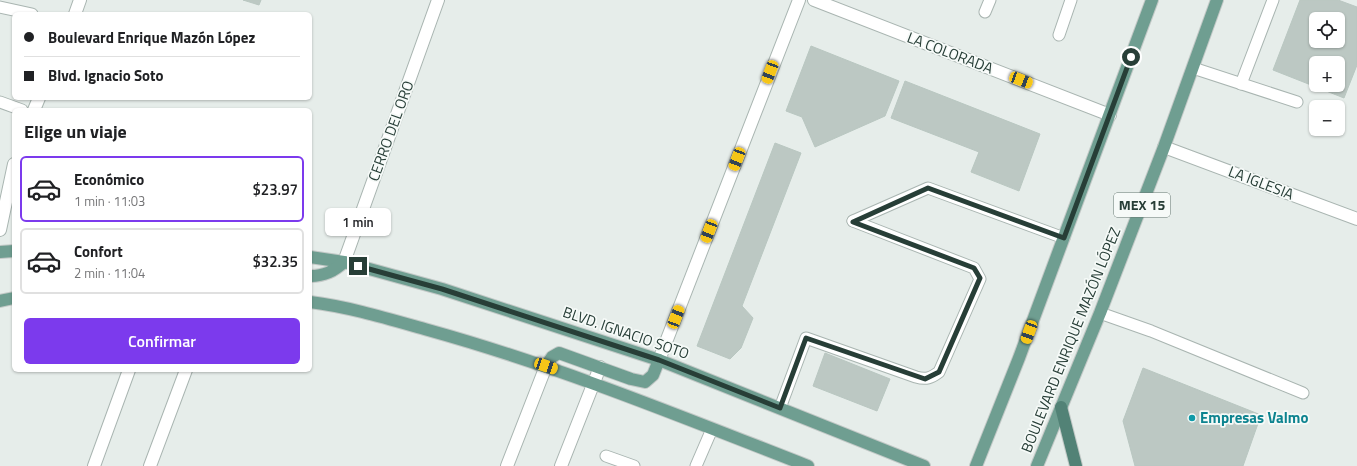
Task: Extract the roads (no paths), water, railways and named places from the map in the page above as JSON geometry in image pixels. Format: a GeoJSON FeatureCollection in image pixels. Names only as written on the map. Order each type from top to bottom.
{"type":"FeatureCollection","features":[{"type":"Feature","properties":{"kind":"highway"},"geometry":{"type":"LineString","coordinates":[[1061,407],[1068,443],[1076,466]]}},
{"type":"Feature","properties":{"kind":"main road"},"geometry":{"type":"LineString","coordinates":[[976,466],[1019,358],[1152,0]]}},
{"type":"Feature","properties":{"kind":"main road","name":"BOULEVARD ENRIQUE MAZÓN LÓPEZ"},"geometry":{"type":"LineString","coordinates":[[1037,466],[1100,313],[1164,147],[1217,0]]}},
{"type":"Feature","properties":{"kind":"main road"},"geometry":{"type":"LineString","coordinates":[[0,252],[12,251]]}},
{"type":"Feature","properties":{"kind":"main road","name":"BLVD. IGNACIO SOTO"},"geometry":{"type":"LineString","coordinates":[[312,257],[344,262],[442,289],[659,360],[924,466]]}},
{"type":"Feature","properties":{"kind":"main road"},"geometry":{"type":"LineString","coordinates":[[312,276],[333,272],[344,262]]}},
{"type":"Feature","properties":{"kind":"main road"},"geometry":{"type":"LineString","coordinates":[[0,300],[12,298]]}},
{"type":"Feature","properties":{"kind":"main road"},"geometry":{"type":"LineString","coordinates":[[312,302],[379,317],[447,335],[546,366],[595,383],[808,466]]}},
{"type":"Feature","properties":{"kind":"main road"},"geometry":{"type":"LineString","coordinates":[[546,366],[552,357],[559,353],[631,379],[646,382],[653,375],[659,360]]}},
{"type":"Feature","properties":{"kind":"street"},"geometry":{"type":"LineString","coordinates":[[76,12],[80,0]]}},
{"type":"Feature","properties":{"kind":"street","name":"CERRO DEL ORO"},"geometry":{"type":"LineString","coordinates":[[344,262],[438,0]]}},
{"type":"Feature","properties":{"kind":"street"},"geometry":{"type":"LineString","coordinates":[[659,360],[798,0]]}},
{"type":"Feature","properties":{"kind":"street","name":"LA COLORADA"},"geometry":{"type":"LineString","coordinates":[[814,0],[1110,115]]}},
{"type":"Feature","properties":{"kind":"street","name":"LA IGLESIA"},"geometry":{"type":"LineString","coordinates":[[1164,147],[1357,219]]}},
{"type":"Feature","properties":{"kind":"street"},"geometry":{"type":"LineString","coordinates":[[0,230],[12,173]]}},
{"type":"Feature","properties":{"kind":"street"},"geometry":{"type":"LineString","coordinates":[[507,466],[546,366]]}},
{"type":"Feature","properties":{"kind":"street"},"geometry":{"type":"LineString","coordinates":[[561,466],[595,383],[600,367]]}},
{"type":"Feature","properties":{"kind":"street"},"geometry":{"type":"LineString","coordinates":[[94,466],[128,372]]}},
{"type":"Feature","properties":{"kind":"street"},"geometry":{"type":"LineString","coordinates":[[150,466],[185,372]]}},
{"type":"Feature","properties":{"kind":"lane"},"geometry":{"type":"LineString","coordinates":[[985,12],[990,0]]}},
{"type":"Feature","properties":{"kind":"lane"},"geometry":{"type":"LineString","coordinates":[[1059,35],[1071,0]]}},
{"type":"Feature","properties":{"kind":"lane"},"geometry":{"type":"LineString","coordinates":[[1241,84],[1273,0]]}},
{"type":"Feature","properties":{"kind":"lane"},"geometry":{"type":"LineString","coordinates":[[0,7],[23,12]]}},
{"type":"Feature","properties":{"kind":"lane"},"geometry":{"type":"LineString","coordinates":[[1193,68],[1297,102]]}},
{"type":"Feature","properties":{"kind":"lane"},"geometry":{"type":"LineString","coordinates":[[0,102],[16,108]]}},
{"type":"Feature","properties":{"kind":"lane"},"geometry":{"type":"LineString","coordinates":[[780,408],[806,338],[916,377],[925,379],[933,377],[939,372],[980,278],[974,268],[853,222],[928,188],[1064,238]]}},
{"type":"Feature","properties":{"kind":"lane"},"geometry":{"type":"LineString","coordinates":[[1100,313],[1151,331],[1303,394]]}},
{"type":"Feature","properties":{"kind":"lane"},"geometry":{"type":"LineString","coordinates":[[696,466],[712,428]]}},
{"type":"Feature","properties":{"kind":"lane"},"geometry":{"type":"LineString","coordinates":[[606,456],[634,466]]}},
{"type":"Feature","properties":{"kind":"place","name":"Empresas Valmo"},"geometry":{"type":"Point","coordinates":[1192,418]}}]}
